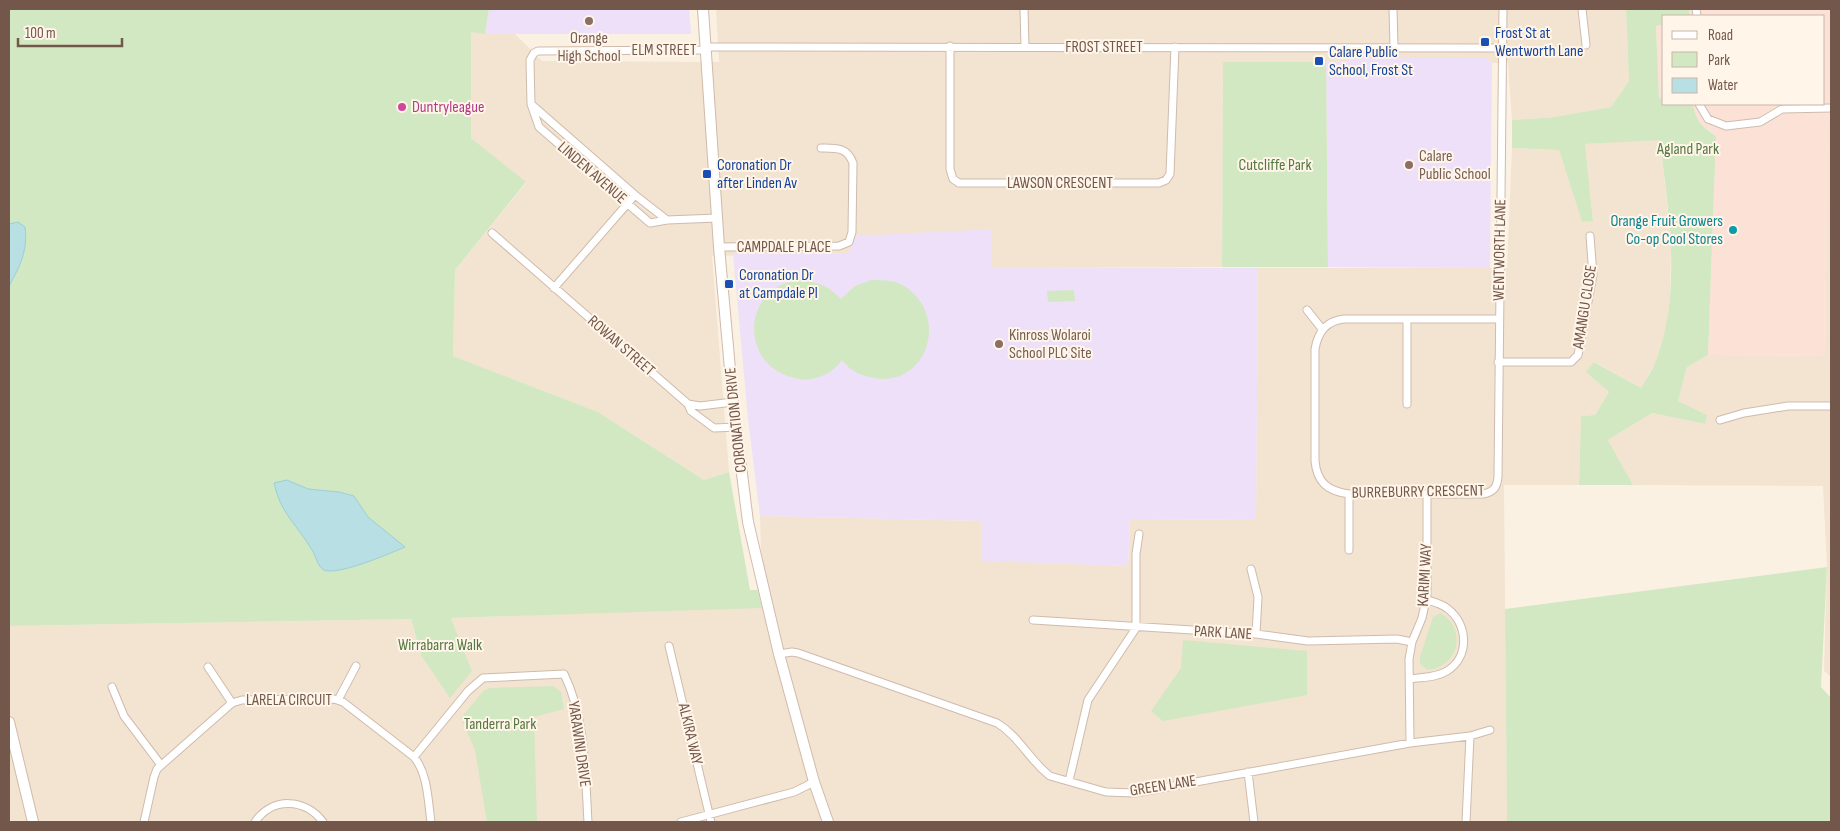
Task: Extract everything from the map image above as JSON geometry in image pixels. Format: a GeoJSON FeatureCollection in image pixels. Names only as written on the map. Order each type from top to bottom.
{"type":"FeatureCollection","features":[{"type":"Feature","properties":{"kind":"main road","name":"CORONATION DRIVE"},"geometry":{"type":"LineString","coordinates":[[703,9],[717,218],[736,427],[748,522],[779,654],[814,782],[828,822]]}},
{"type":"Feature","properties":{"kind":"main road"},"geometry":{"type":"LineString","coordinates":[[9,722],[33,822]]}},
{"type":"Feature","properties":{"kind":"street"},"geometry":{"type":"LineString","coordinates":[[1024,9],[1025,47]]}},
{"type":"Feature","properties":{"kind":"street"},"geometry":{"type":"LineString","coordinates":[[1393,9],[1394,48]]}},
{"type":"Feature","properties":{"kind":"street","name":"WENTWORTH LANE"},"geometry":{"type":"LineString","coordinates":[[1493,490],[1498,477],[1498,319],[1503,9]]}},
{"type":"Feature","properties":{"kind":"street"},"geometry":{"type":"LineString","coordinates":[[1582,9],[1586,45]]}},
{"type":"Feature","properties":{"kind":"street","name":"FROST STREET"},"geometry":{"type":"LineString","coordinates":[[705,49],[950,46],[1502,48]]}},
{"type":"Feature","properties":{"kind":"street","name":"LAWSON CRESCENT"},"geometry":{"type":"LineString","coordinates":[[950,46],[950,169],[953,179],[959,183],[1159,183],[1166,180],[1170,174],[1175,47]]}},
{"type":"Feature","properties":{"kind":"street","name":"ELM STREET"},"geometry":{"type":"LineString","coordinates":[[534,52],[542,50],[705,49]]}},
{"type":"Feature","properties":{"kind":"street","name":"LINDEN AVENUE"},"geometry":{"type":"LineString","coordinates":[[534,52],[530,60],[531,104],[539,127],[650,223],[667,220],[717,218]]}},
{"type":"Feature","properties":{"kind":"street","name":"LINDEN AVENUE"},"geometry":{"type":"LineString","coordinates":[[531,104],[635,195],[667,220]]}},
{"type":"Feature","properties":{"kind":"street"},"geometry":{"type":"LineString","coordinates":[[1700,105],[1708,119],[1726,126],[1760,122],[1782,109],[1831,108]]}},
{"type":"Feature","properties":{"kind":"street","name":"CAMPDALE PLACE"},"geometry":{"type":"LineString","coordinates":[[720,247],[839,246],[849,242],[852,232],[853,163],[848,153],[844,150],[821,148]]}},
{"type":"Feature","properties":{"kind":"street"},"geometry":{"type":"LineString","coordinates":[[554,288],[635,195]]}},
{"type":"Feature","properties":{"kind":"street","name":"ROWAN STREET"},"geometry":{"type":"LineString","coordinates":[[492,233],[688,404],[691,411],[714,428],[736,427]]}},
{"type":"Feature","properties":{"kind":"street","name":"AMANGU CLOSE"},"geometry":{"type":"LineString","coordinates":[[1498,362],[1571,362],[1578,355],[1593,275],[1590,236]]}},
{"type":"Feature","properties":{"kind":"street"},"geometry":{"type":"LineString","coordinates":[[1307,310],[1322,329],[1330,323],[1339,320],[1498,319]]}},
{"type":"Feature","properties":{"kind":"street"},"geometry":{"type":"LineString","coordinates":[[1407,319],[1407,404]]}},
{"type":"Feature","properties":{"kind":"street","name":"BURREBURRY CRESCENT"},"geometry":{"type":"LineString","coordinates":[[1322,329],[1315,349],[1316,468],[1320,478],[1327,487],[1349,494],[1483,494],[1493,490]]}},
{"type":"Feature","properties":{"kind":"street"},"geometry":{"type":"LineString","coordinates":[[688,404],[700,406],[734,402]]}},
{"type":"Feature","properties":{"kind":"street"},"geometry":{"type":"LineString","coordinates":[[1720,420],[1744,413],[1788,406],[1831,406]]}},
{"type":"Feature","properties":{"kind":"street"},"geometry":{"type":"LineString","coordinates":[[1349,494],[1349,550]]}},
{"type":"Feature","properties":{"kind":"street","name":"KARIMI WAY"},"geometry":{"type":"LineString","coordinates":[[1410,743],[1409,659],[1412,642],[1427,600],[1427,494]]}},
{"type":"Feature","properties":{"kind":"street"},"geometry":{"type":"LineString","coordinates":[[1069,781],[1088,700],[1136,628],[1136,554],[1139,534]]}},
{"type":"Feature","properties":{"kind":"street"},"geometry":{"type":"LineString","coordinates":[[1251,570],[1258,597],[1256,634]]}},
{"type":"Feature","properties":{"kind":"street"},"geometry":{"type":"LineString","coordinates":[[1410,679],[1438,675],[1448,671],[1456,663],[1463,650],[1463,630],[1457,617],[1446,607],[1427,600]]}},
{"type":"Feature","properties":{"kind":"street","name":"PARK LANE"},"geometry":{"type":"LineString","coordinates":[[1033,620],[1136,628],[1256,634],[1308,641],[1397,639],[1412,642]]}},
{"type":"Feature","properties":{"kind":"street","name":"ALKIRA WAY"},"geometry":{"type":"LineString","coordinates":[[669,646],[710,818]]}},
{"type":"Feature","properties":{"kind":"street","name":"GREEN LANE"},"geometry":{"type":"LineString","coordinates":[[779,654],[798,653],[997,723],[1006,729],[1042,770],[1050,776],[1106,792],[1134,793],[1410,743],[1470,736],[1490,730]]}},
{"type":"Feature","properties":{"kind":"street"},"geometry":{"type":"LineString","coordinates":[[338,700],[356,666]]}},
{"type":"Feature","properties":{"kind":"street"},"geometry":{"type":"LineString","coordinates":[[208,667],[232,704]]}},
{"type":"Feature","properties":{"kind":"street","name":"YARAWINI DRIVE"},"geometry":{"type":"LineString","coordinates":[[414,757],[468,691],[483,678],[564,674],[570,685],[580,727],[588,822]]}},
{"type":"Feature","properties":{"kind":"street"},"geometry":{"type":"LineString","coordinates":[[112,687],[124,716],[161,765]]}},
{"type":"Feature","properties":{"kind":"street","name":"LARELA CIRCUIT"},"geometry":{"type":"LineString","coordinates":[[144,822],[154,777],[161,765],[232,704],[242,700],[338,700],[414,757],[422,771],[432,822]]}},
{"type":"Feature","properties":{"kind":"street"},"geometry":{"type":"LineString","coordinates":[[1466,822],[1470,736]]}},
{"type":"Feature","properties":{"kind":"street"},"geometry":{"type":"LineString","coordinates":[[1248,772],[1254,822]]}},
{"type":"Feature","properties":{"kind":"street"},"geometry":{"type":"LineString","coordinates":[[681,822],[710,818],[794,792],[814,782]]}},
{"type":"Feature","properties":{"kind":"street"},"geometry":{"type":"LineString","coordinates":[[255,822],[269,808],[286,803],[306,807],[323,822]]}},
{"type":"Feature","properties":{"kind":"shaded area","name":"Orange High School"},"geometry":{"type":"Polygon","coordinates":[[[489,9],[689,9],[691,34],[485,34],[489,9]]]}},
{"type":"Feature","properties":{"kind":"shaded area"},"geometry":{"type":"Polygon","coordinates":[[[716,9],[1626,9],[1629,81],[1611,107],[1554,117],[1512,120],[1508,63],[1492,63],[1487,58],[1351,58],[1346,62],[1223,62],[1222,267],[990,268],[990,229],[848,253],[712,256],[729,472],[704,480],[598,412],[453,356],[455,270],[526,183],[471,138],[471,31],[485,34],[515,34],[542,61],[719,62],[716,9]]]}},
{"type":"Feature","properties":{"kind":"shaded area"},"geometry":{"type":"Polygon","coordinates":[[[1689,9],[1831,9],[1825,356],[1708,355],[1716,136],[1702,125],[1695,116],[1693,105],[1825,105],[1825,15],[1689,15],[1689,9]]]}},
{"type":"Feature","properties":{"kind":"shaded area"},"geometry":{"type":"Polygon","coordinates":[[[1662,25],[1662,99],[1659,99],[1656,26],[1662,25]]]}},
{"type":"Feature","properties":{"kind":"shaded area","name":"Calare Public School"},"geometry":{"type":"Polygon","coordinates":[[[1351,58],[1487,58],[1492,63],[1490,268],[1328,267],[1326,62],[1346,62],[1351,58]]]}},
{"type":"Feature","properties":{"kind":"shaded area"},"geometry":{"type":"Polygon","coordinates":[[[1831,85],[1831,677],[1824,671],[1827,567],[1823,486],[1633,485],[1608,440],[1652,413],[1705,424],[1706,415],[1678,401],[1687,367],[1708,355],[1825,356],[1828,128],[1831,85]]]}},
{"type":"Feature","properties":{"kind":"shaded area"},"geometry":{"type":"Polygon","coordinates":[[[1660,139],[1671,241],[1670,298],[1666,328],[1657,360],[1641,388],[1595,362],[1587,372],[1609,392],[1595,415],[1581,416],[1579,485],[1504,485],[1507,822],[9,822],[9,626],[411,619],[421,655],[472,671],[451,618],[762,607],[770,600],[761,550],[760,516],[982,521],[981,560],[1128,566],[1130,519],[1256,520],[1258,268],[1507,268],[1512,148],[1559,150],[1582,222],[1593,220],[1585,144],[1660,139]]]}},
{"type":"Feature","properties":{"kind":"shaded area","name":"Kinross Wolaroi School PLC Site"},"geometry":{"type":"Polygon","coordinates":[[[991,229],[991,268],[1258,268],[1256,520],[1130,519],[1128,566],[981,561],[981,521],[760,516],[748,419],[733,254],[848,253],[856,236],[991,229]]]}},
{"type":"Feature","properties":{"kind":"green space","name":"Wirrabarra Walk"},"geometry":{"type":"Polygon","coordinates":[[[9,9],[489,9],[485,34],[471,32],[471,138],[526,182],[455,270],[453,356],[598,412],[704,480],[729,472],[750,590],[758,590],[762,608],[451,618],[472,671],[450,698],[421,655],[411,619],[9,626],[9,9]]]}},
{"type":"Feature","properties":{"kind":"green space","name":"Agland Park"},"geometry":{"type":"Polygon","coordinates":[[[1626,9],[1689,9],[1689,15],[1662,15],[1662,25],[1656,26],[1659,98],[1662,99],[1662,105],[1693,105],[1700,123],[1716,136],[1708,355],[1687,367],[1678,401],[1707,415],[1705,424],[1652,413],[1608,440],[1633,485],[1579,485],[1581,416],[1595,415],[1609,392],[1586,372],[1594,362],[1641,388],[1656,362],[1665,332],[1669,305],[1671,250],[1660,140],[1585,144],[1593,221],[1582,222],[1559,150],[1512,148],[1512,120],[1554,117],[1611,107],[1629,81],[1626,9]]]}},
{"type":"Feature","properties":{"kind":"green space","name":"Cutcliffe Park"},"geometry":{"type":"Polygon","coordinates":[[[1223,62],[1326,62],[1328,267],[1222,267],[1223,62]]]}},
{"type":"Feature","properties":{"kind":"green space"},"geometry":{"type":"Polygon","coordinates":[[[871,280],[883,280],[901,284],[914,293],[925,310],[929,324],[928,339],[924,353],[916,365],[905,374],[891,378],[874,378],[852,370],[842,360],[829,373],[805,380],[778,371],[764,358],[756,342],[754,325],[758,308],[768,294],[782,284],[807,281],[823,286],[841,299],[855,286],[871,280]]]}},
{"type":"Feature","properties":{"kind":"green space"},"geometry":{"type":"Polygon","coordinates":[[[1074,290],[1075,301],[1048,302],[1047,291],[1074,290]]]}},
{"type":"Feature","properties":{"kind":"green space"},"geometry":{"type":"Polygon","coordinates":[[[1827,567],[1821,687],[1831,698],[1831,822],[1507,822],[1505,609],[1827,567]]]}},
{"type":"Feature","properties":{"kind":"green space"},"geometry":{"type":"Polygon","coordinates":[[[1441,613],[1455,629],[1456,647],[1446,663],[1438,668],[1427,670],[1420,663],[1420,657],[1433,617],[1441,613]]]}},
{"type":"Feature","properties":{"kind":"green space"},"geometry":{"type":"Polygon","coordinates":[[[1183,640],[1307,651],[1307,695],[1163,721],[1151,711],[1181,668],[1183,640]]]}},
{"type":"Feature","properties":{"kind":"green space","name":"Tanderra Park"},"geometry":{"type":"Polygon","coordinates":[[[553,686],[561,692],[564,709],[534,717],[537,822],[487,822],[475,750],[461,718],[483,691],[490,688],[553,686]]]}},
{"type":"Feature","properties":{"kind":"water"},"geometry":{"type":"Polygon","coordinates":[[[18,222],[25,227],[25,244],[20,265],[9,286],[9,224],[18,222]]]}},
{"type":"Feature","properties":{"kind":"water"},"geometry":{"type":"Polygon","coordinates":[[[287,480],[308,489],[339,492],[354,496],[368,517],[405,547],[352,567],[341,570],[324,570],[307,541],[280,503],[274,483],[287,480]]]}},
{"type":"Feature","properties":{"kind":"place","name":"Orange High School"},"geometry":{"type":"Point","coordinates":[589,21]}},
{"type":"Feature","properties":{"kind":"place","name":"Frost St at Wentworth Lane"},"geometry":{"type":"Point","coordinates":[1485,42]}},
{"type":"Feature","properties":{"kind":"place","name":"Calare Public School, Frost St"},"geometry":{"type":"Point","coordinates":[1319,61]}},
{"type":"Feature","properties":{"kind":"place","name":"Duntryleague"},"geometry":{"type":"Point","coordinates":[402,107]}},
{"type":"Feature","properties":{"kind":"place","name":"Calare Public School"},"geometry":{"type":"Point","coordinates":[1409,165]}},
{"type":"Feature","properties":{"kind":"place","name":"Coronation Dr after Linden Av"},"geometry":{"type":"Point","coordinates":[707,174]}},
{"type":"Feature","properties":{"kind":"place","name":"Orange Fruit Growers Co-op Cool Stores"},"geometry":{"type":"Point","coordinates":[1733,230]}},
{"type":"Feature","properties":{"kind":"place","name":"Coronation Dr at Campdale Pl"},"geometry":{"type":"Point","coordinates":[729,284]}},
{"type":"Feature","properties":{"kind":"place","name":"Kinross Wolaroi School PLC Site"},"geometry":{"type":"Point","coordinates":[999,344]}}]}
